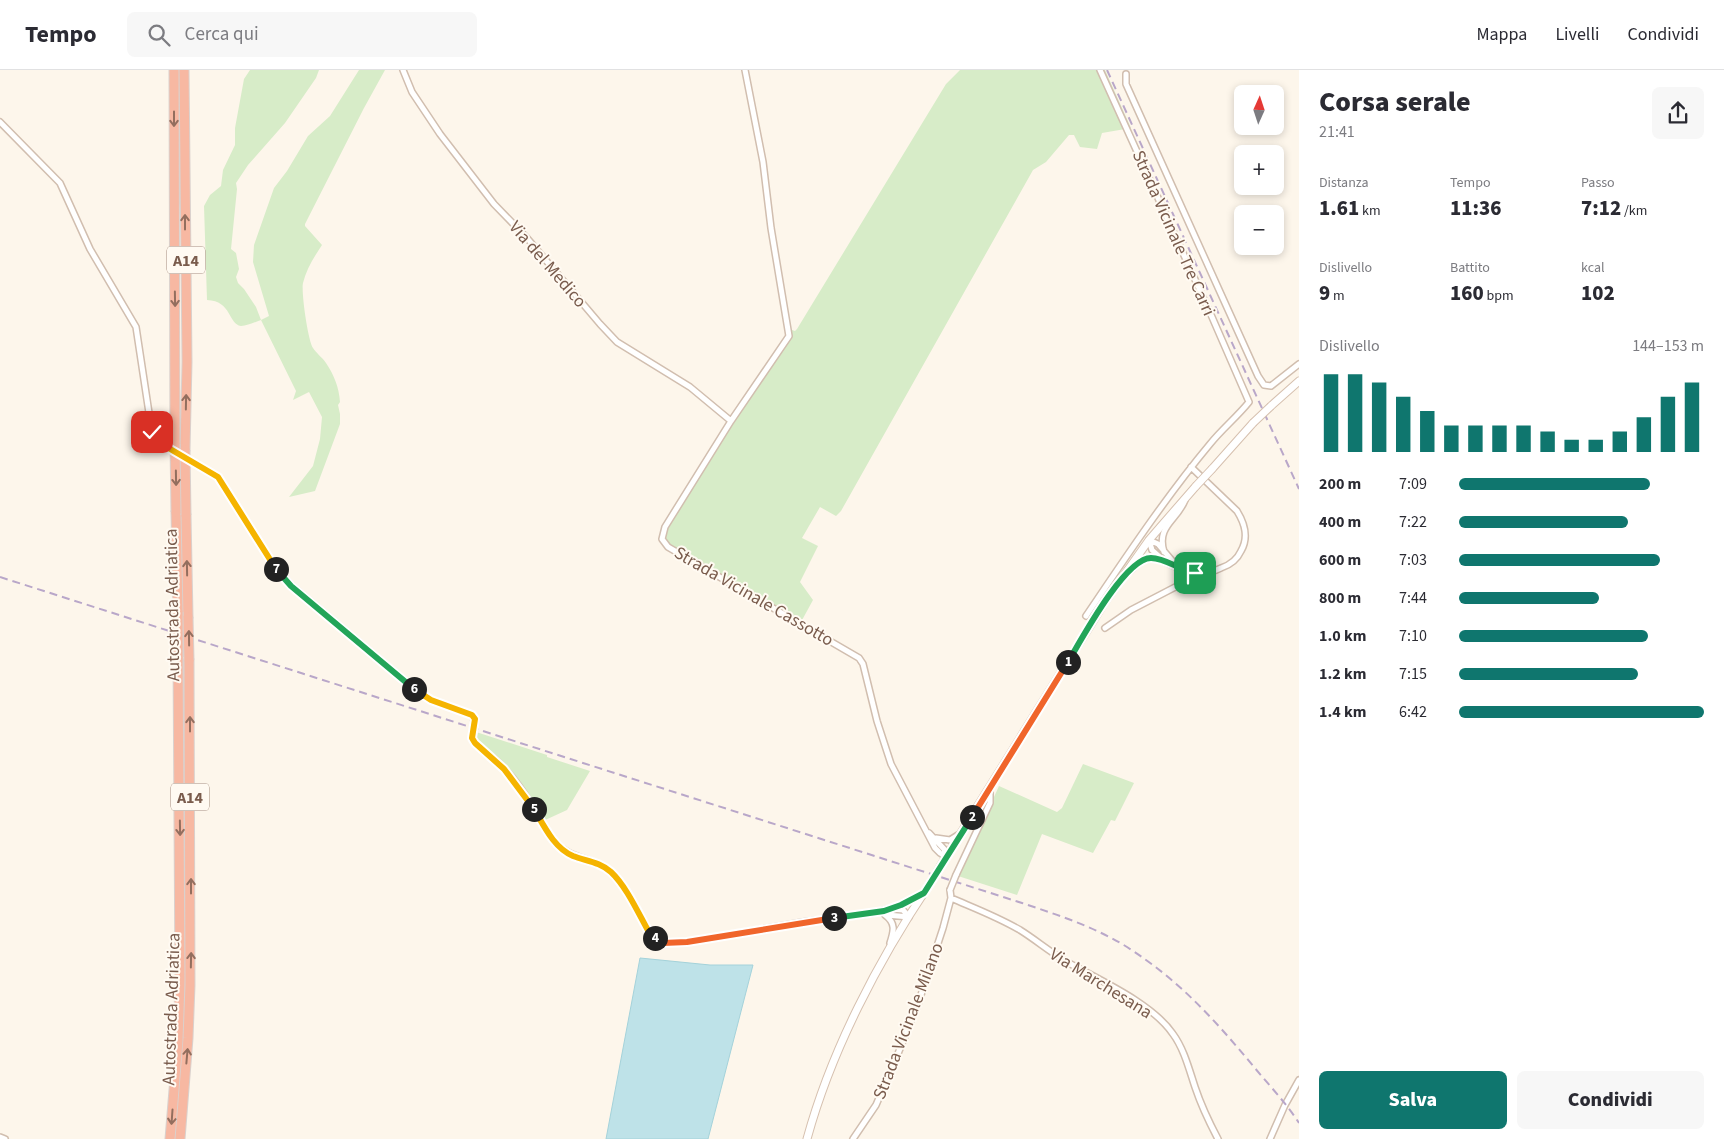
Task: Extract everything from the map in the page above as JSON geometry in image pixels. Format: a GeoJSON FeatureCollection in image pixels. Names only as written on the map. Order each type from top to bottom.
{"type":"FeatureCollection","features":[{"type":"Feature","properties":{"kind":"highway","name":"Autostrada Adriatica"},"geometry":{"type":"LineString","coordinates":[[170,1139],[178,1041],[181,931],[175,444],[174,70]]}},
{"type":"Feature","properties":{"kind":"highway","name":"Autostrada Adriatica"},"geometry":{"type":"LineString","coordinates":[[180,1139],[188,1038],[191,935],[186,515],[187,362],[184,70]]}},
{"type":"Feature","properties":{"kind":"main road"},"geometry":{"type":"LineString","coordinates":[[807,1139],[822,1091],[845,1038],[888,952],[1093,620],[1149,540],[1186,497],[1253,423],[1299,381]]}},
{"type":"Feature","properties":{"kind":"street","name":"Via del Medico"},"geometry":{"type":"LineString","coordinates":[[403,70],[412,92],[440,134],[494,204],[527,238],[600,324],[617,342],[679,379],[731,422]]}},
{"type":"Feature","properties":{"kind":"street","name":"Strada Vicinale Cassotto"},"geometry":{"type":"LineString","coordinates":[[745,70],[763,162],[771,228],[789,336],[731,422],[665,527],[662,541],[668,547],[859,658],[863,664],[876,721],[891,764],[927,831]]}},
{"type":"Feature","properties":{"kind":"street","name":"Strada Vicinale Tre Carri"},"geometry":{"type":"LineString","coordinates":[[1100,70],[1248,397],[1249,402],[1211,442],[1191,467]]}},
{"type":"Feature","properties":{"kind":"street"},"geometry":{"type":"LineString","coordinates":[[1126,74],[1126,84],[1258,376],[1264,384],[1271,386],[1299,364]]}},
{"type":"Feature","properties":{"kind":"street"},"geometry":{"type":"LineString","coordinates":[[0,122],[60,183],[90,248],[136,327],[151,426],[156,440],[218,477],[273,564],[291,586],[422,695],[472,715],[475,719],[472,738],[475,743],[496,760],[510,775],[529,800],[555,842],[569,854],[597,864],[610,872],[622,886],[650,934],[663,943],[687,942],[803,922],[874,913],[890,909],[924,893]]}},
{"type":"Feature","properties":{"kind":"street"},"geometry":{"type":"LineString","coordinates":[[1086,616],[1136,542],[1191,467],[1236,511],[1244,524],[1245,536],[1240,554],[1236,560],[1224,567],[1199,574],[1153,558],[1143,559],[1119,581]]}},
{"type":"Feature","properties":{"kind":"street"},"geometry":{"type":"LineString","coordinates":[[1164,552],[1163,532],[1182,508],[1186,497]]}},
{"type":"Feature","properties":{"kind":"street"},"geometry":{"type":"LineString","coordinates":[[1149,540],[1158,544],[1181,569]]}},
{"type":"Feature","properties":{"kind":"street"},"geometry":{"type":"LineString","coordinates":[[1149,540],[1152,550],[1165,562]]}},
{"type":"Feature","properties":{"kind":"street"},"geometry":{"type":"LineString","coordinates":[[1105,628],[1130,610],[1183,583]]}},
{"type":"Feature","properties":{"kind":"street"},"geometry":{"type":"LineString","coordinates":[[951,898],[950,890],[956,875],[990,803],[990,788]]}},
{"type":"Feature","properties":{"kind":"street"},"geometry":{"type":"LineString","coordinates":[[927,831],[944,849],[946,857]]}},
{"type":"Feature","properties":{"kind":"street"},"geometry":{"type":"LineString","coordinates":[[927,831],[937,851],[946,857]]}},
{"type":"Feature","properties":{"kind":"street"},"geometry":{"type":"LineString","coordinates":[[932,836],[940,840],[950,840],[961,834]]}},
{"type":"Feature","properties":{"kind":"street","name":"Strada Vicinale Milano"},"geometry":{"type":"LineString","coordinates":[[853,1139],[876,1105],[895,1061],[934,958],[951,898]]}},
{"type":"Feature","properties":{"kind":"street","name":"Via Marchesana"},"geometry":{"type":"LineString","coordinates":[[951,898],[1021,931],[1066,961],[1108,983],[1164,1024],[1180,1046],[1201,1102],[1218,1139]]}},
{"type":"Feature","properties":{"kind":"street"},"geometry":{"type":"LineString","coordinates":[[890,909],[903,910],[909,917]]}},
{"type":"Feature","properties":{"kind":"street"},"geometry":{"type":"LineString","coordinates":[[874,913],[909,917]]}},
{"type":"Feature","properties":{"kind":"street"},"geometry":{"type":"LineString","coordinates":[[885,915],[891,921],[894,931],[888,952]]}},
{"type":"Feature","properties":{"kind":"street"},"geometry":{"type":"LineString","coordinates":[[1270,1139],[1285,1105],[1299,1080]]}},
{"type":"Feature","properties":{"kind":"street"},"geometry":{"type":"LineString","coordinates":[[0,1137],[5,1139]]}},
{"type":"Feature","properties":{"kind":"green space"},"geometry":{"type":"Polygon","coordinates":[[[250,70],[319,70],[316,78],[285,123],[248,165],[236,183],[231,249],[236,253],[239,269],[236,277],[238,283],[256,307],[261,320],[241,326],[234,321],[221,304],[207,300],[204,206],[210,195],[221,186],[223,170],[235,145],[235,128],[244,79],[250,70]]]}},
{"type":"Feature","properties":{"kind":"green space"},"geometry":{"type":"Polygon","coordinates":[[[359,70],[385,70],[305,224],[322,245],[308,268],[303,283],[307,327],[313,348],[326,363],[334,377],[339,391],[340,402],[338,405],[340,424],[315,491],[289,497],[313,466],[320,439],[322,417],[309,392],[293,400],[296,391],[261,320],[269,316],[253,262],[254,245],[274,188],[287,171],[308,136],[330,116],[359,70]]]}},
{"type":"Feature","properties":{"kind":"green space"},"geometry":{"type":"Polygon","coordinates":[[[960,70],[1105,70],[1131,128],[1102,133],[1097,149],[1080,147],[1074,135],[1069,135],[1046,162],[1033,170],[841,511],[836,516],[820,507],[802,538],[818,546],[800,582],[813,600],[801,622],[667,544],[664,532],[779,352],[789,329],[795,331],[797,329],[946,84],[960,70]]]}},
{"type":"Feature","properties":{"kind":"green space"},"geometry":{"type":"Polygon","coordinates":[[[473,731],[590,771],[567,810],[543,821],[527,796],[476,741],[473,731]]]}},
{"type":"Feature","properties":{"kind":"green space"},"geometry":{"type":"Polygon","coordinates":[[[1083,764],[1134,783],[1115,821],[1111,820],[1093,853],[1042,834],[1017,895],[958,876],[999,786],[1057,812],[1062,808],[1083,764]]]}},
{"type":"Feature","properties":{"kind":"water"},"geometry":{"type":"Polygon","coordinates":[[[640,958],[710,965],[753,965],[708,1139],[606,1139],[640,958]]]}},
{"type":"Feature","properties":{"kind":"railway"},"geometry":{"type":"LineString","coordinates":[[1107,70],[1299,489]]}},
{"type":"Feature","properties":{"kind":"railway"},"geometry":{"type":"LineString","coordinates":[[0,577],[1022,903],[1089,927],[1127,947],[1164,973],[1180,987],[1225,1033],[1283,1101],[1299,1123]]}},
{"type":"Feature","properties":{"kind":"route"},"geometry":{"type":"LineString","coordinates":[[152,432],[153,436],[160,443],[218,477],[273,564],[291,586],[422,695],[474,717],[472,738],[475,743],[496,760],[510,775],[529,800],[555,842],[569,854],[603,866],[610,872],[622,886],[650,934],[663,943],[687,942],[803,922],[874,913],[901,905],[924,893],[1119,581],[1143,559],[1148,558],[1156,558],[1188,572],[1195,573]]}}]}
